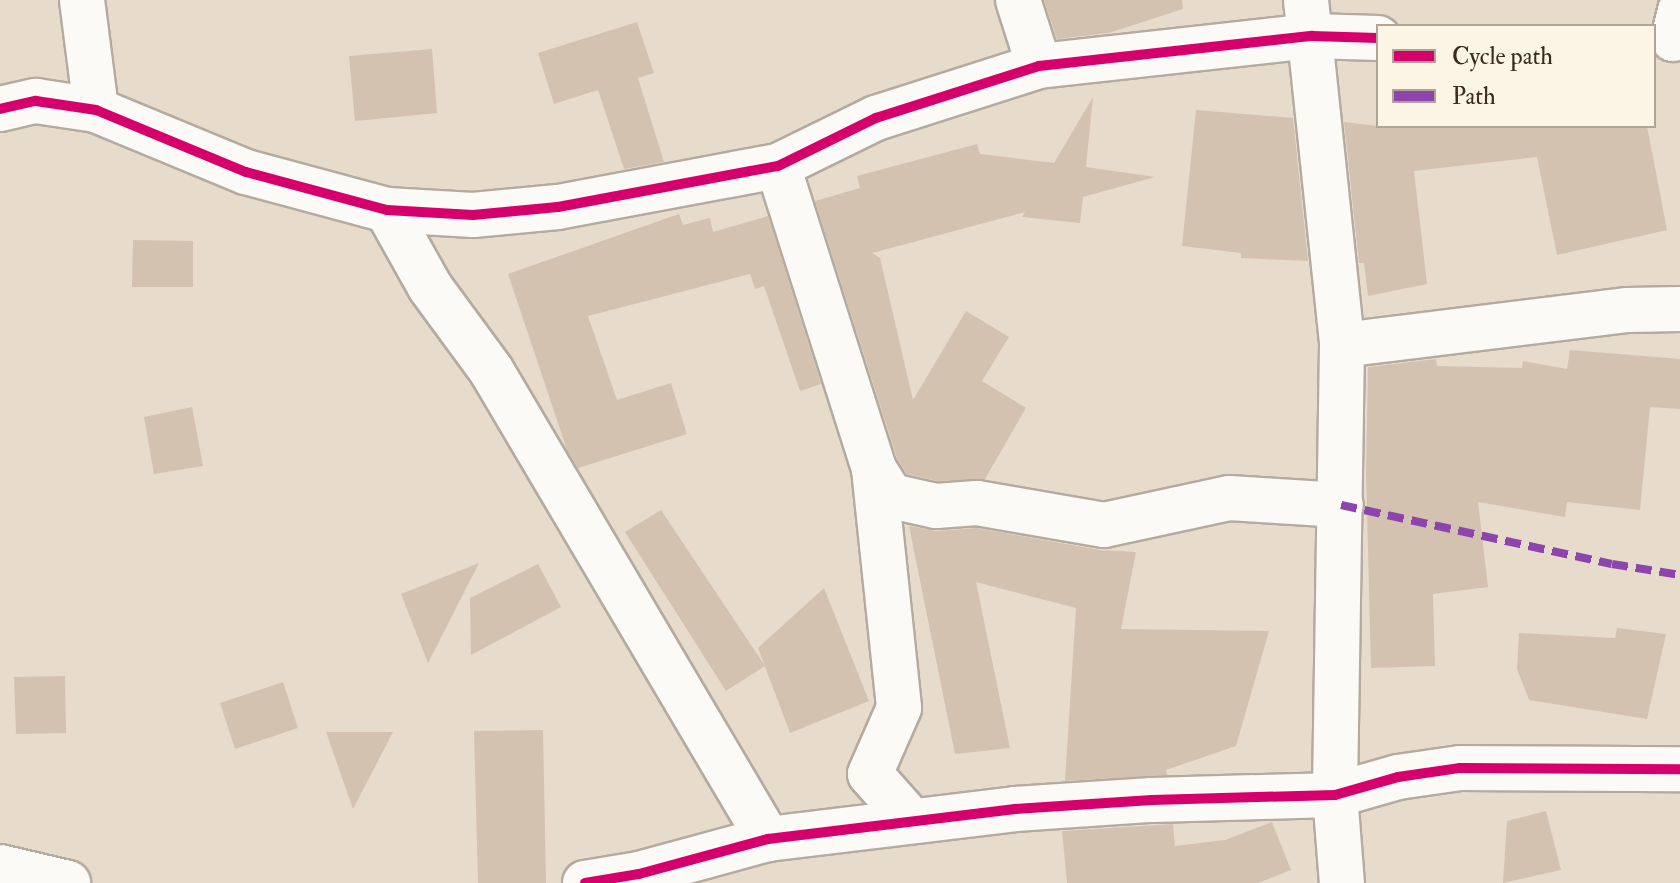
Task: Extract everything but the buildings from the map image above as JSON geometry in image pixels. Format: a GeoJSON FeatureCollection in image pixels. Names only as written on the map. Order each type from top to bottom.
{"type":"FeatureCollection","features":[{"type":"Feature","properties":{"kind":"street"},"geometry":{"type":"LineString","coordinates":[[82,0],[96,110]]}},
{"type":"Feature","properties":{"kind":"street"},"geometry":{"type":"LineString","coordinates":[[1018,0],[1039,66]]}},
{"type":"Feature","properties":{"kind":"street"},"geometry":{"type":"LineString","coordinates":[[0,109],[36,101],[96,110],[246,172],[387,210],[473,215],[558,207],[778,166],[876,118],[1039,66],[1309,18],[1376,37]]}},
{"type":"Feature","properties":{"kind":"street"},"geometry":{"type":"LineString","coordinates":[[1309,18],[1342,345],[1335,795],[1342,883]]}},
{"type":"Feature","properties":{"kind":"street"},"geometry":{"type":"LineString","coordinates":[[778,166],[874,469],[899,708],[870,774],[911,820]]}},
{"type":"Feature","properties":{"kind":"street"},"geometry":{"type":"LineString","coordinates":[[387,210],[430,287],[499,383],[768,839]]}},
{"type":"Feature","properties":{"kind":"street"},"geometry":{"type":"LineString","coordinates":[[1342,345],[1628,310],[1680,309]]}},
{"type":"Feature","properties":{"kind":"street"},"geometry":{"type":"LineString","coordinates":[[874,469],[891,496],[906,500],[936,506],[977,503],[1104,525],[1229,498],[1341,505]]}},
{"type":"Feature","properties":{"kind":"street"},"geometry":{"type":"LineString","coordinates":[[585,883],[639,874],[768,839],[911,820],[1152,800],[1335,795],[1398,777],[1460,768],[1680,769]]}},
{"type":"Feature","properties":{"kind":"street"},"geometry":{"type":"LineString","coordinates":[[0,867],[68,883]]}},
{"type":"Feature","properties":{"kind":"marked path"},"geometry":{"type":"LineString","coordinates":[[1341,505],[1612,564],[1680,575]]}},
{"type":"Feature","properties":{"kind":"cycle path"},"geometry":{"type":"LineString","coordinates":[[0,109],[36,101],[96,110],[246,172],[387,210],[473,215],[558,207],[778,166],[876,118],[1039,66],[1312,36],[1376,38]]}},
{"type":"Feature","properties":{"kind":"cycle path"},"geometry":{"type":"LineString","coordinates":[[585,883],[639,874],[768,839],[1015,809],[1152,800],[1335,795],[1398,777],[1460,768],[1680,769]]}}]}
